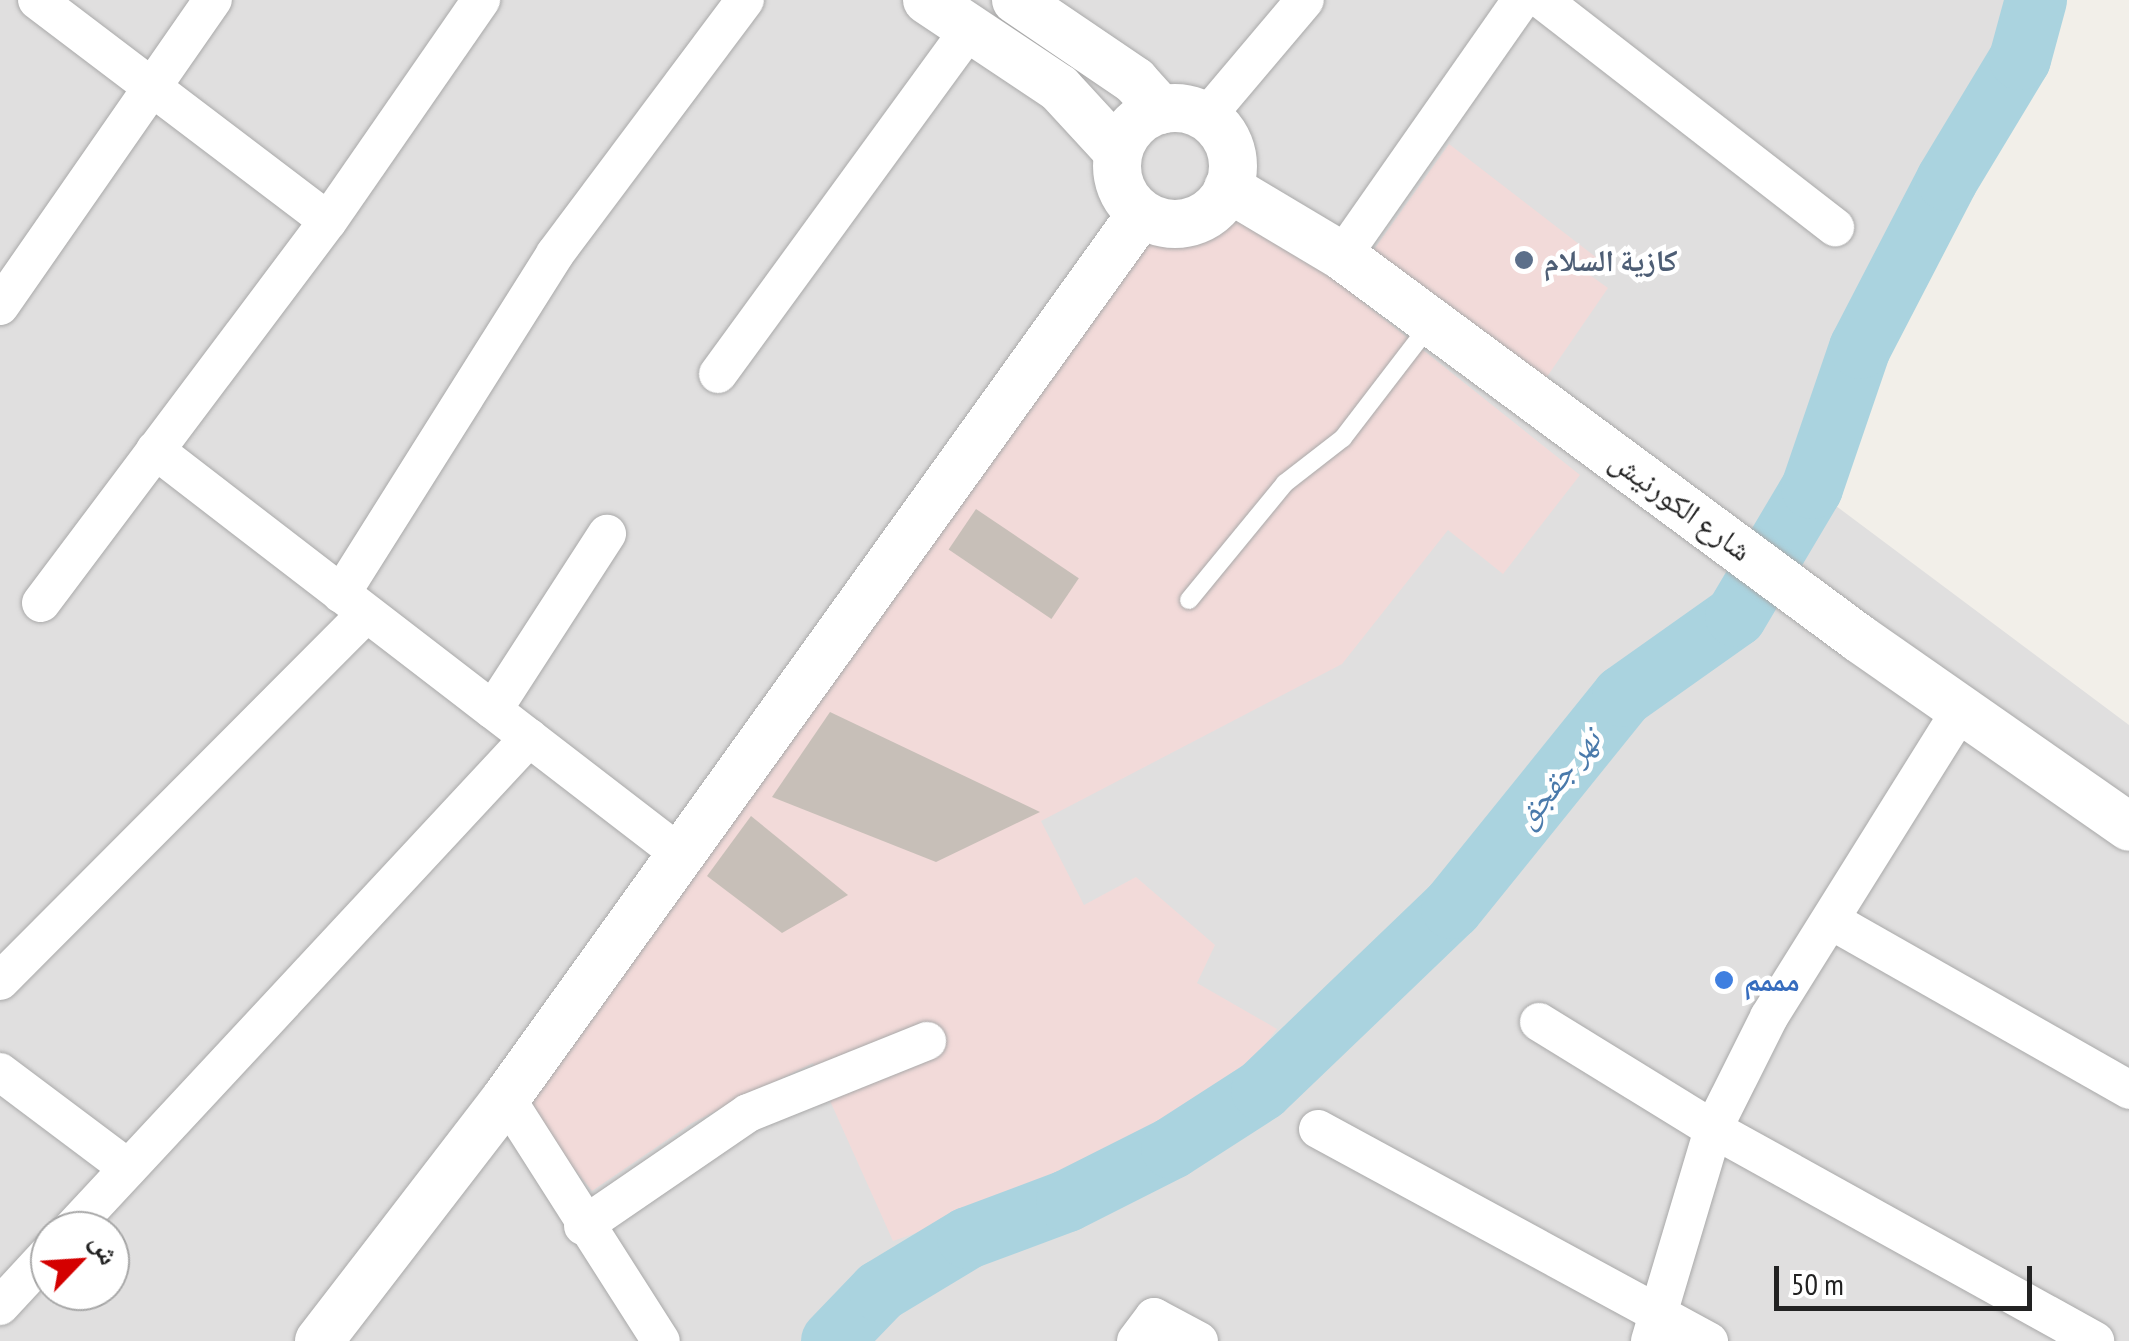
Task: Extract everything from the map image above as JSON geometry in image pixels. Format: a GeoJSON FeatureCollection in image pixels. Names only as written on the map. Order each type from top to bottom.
{"type":"FeatureCollection","features":[{"type":"Feature","properties":{"kind":"street"},"geometry":{"type":"LineString","coordinates":[[37,0],[328,221]]}},
{"type":"Feature","properties":{"kind":"street"},"geometry":{"type":"LineString","coordinates":[[0,306],[212,0]]}},
{"type":"Feature","properties":{"kind":"street"},"geometry":{"type":"LineString","coordinates":[[42,603],[328,221],[481,0]]}},
{"type":"Feature","properties":{"kind":"street"},"geometry":{"type":"LineString","coordinates":[[0,980],[354,604],[554,254],[745,0]]}},
{"type":"Feature","properties":{"kind":"street"},"geometry":{"type":"LineString","coordinates":[[927,0],[1058,88],[1118,152]]}},
{"type":"Feature","properties":{"kind":"street"},"geometry":{"type":"LineString","coordinates":[[1023,2],[1183,113],[1230,149],[1228,188],[1220,203],[1191,222],[1141,214],[1120,187],[1118,152],[1126,133],[1183,113],[1305,0]]}},
{"type":"Feature","properties":{"kind":"street"},"geometry":{"type":"LineString","coordinates":[[1342,256],[1520,0]]}},
{"type":"Feature","properties":{"kind":"street"},"geometry":{"type":"LineString","coordinates":[[1542,0],[1835,227]]}},
{"type":"Feature","properties":{"kind":"street"},"geometry":{"type":"LineString","coordinates":[[718,374],[969,30]]}},
{"type":"Feature","properties":{"kind":"street","name":"شارع الكورنيش"},"geometry":{"type":"LineString","coordinates":[[1228,188],[1342,256],[1860,639],[2129,827]]}},
{"type":"Feature","properties":{"kind":"street"},"geometry":{"type":"LineString","coordinates":[[319,1341],[506,1098],[1141,214]]}},
{"type":"Feature","properties":{"kind":"street"},"geometry":{"type":"LineString","coordinates":[[155,450],[680,854]]}},
{"type":"Feature","properties":{"kind":"street"},"geometry":{"type":"LineString","coordinates":[[493,710],[607,534]]}},
{"type":"Feature","properties":{"kind":"street"},"geometry":{"type":"LineString","coordinates":[[1655,1326],[1713,1129],[1769,1018],[1961,710]]}},
{"type":"Feature","properties":{"kind":"street"},"geometry":{"type":"LineString","coordinates":[[88,1211],[530,738]]}},
{"type":"Feature","properties":{"kind":"street"},"geometry":{"type":"LineString","coordinates":[[1832,922],[2129,1090]]}},
{"type":"Feature","properties":{"kind":"street"},"geometry":{"type":"LineString","coordinates":[[1539,1022],[1713,1129],[2096,1341]]}},
{"type":"Feature","properties":{"kind":"street"},"geometry":{"type":"LineString","coordinates":[[583,1226],[748,1113],[926,1041]]}},
{"type":"Feature","properties":{"kind":"street"},"geometry":{"type":"LineString","coordinates":[[0,1072],[128,1168]]}},
{"type":"Feature","properties":{"kind":"street"},"geometry":{"type":"LineString","coordinates":[[506,1098],[583,1226],[661,1341]]}},
{"type":"Feature","properties":{"kind":"street"},"geometry":{"type":"LineString","coordinates":[[1318,1128],[1655,1326],[1709,1341]]}},
{"type":"Feature","properties":{"kind":"street"},"geometry":{"type":"LineString","coordinates":[[0,1306],[30,1274]]}},
{"type":"Feature","properties":{"kind":"street"},"geometry":{"type":"LineString","coordinates":[[1136,1341],[1154,1316],[1199,1341]]}},
{"type":"Feature","properties":{"kind":"lane"},"geometry":{"type":"LineString","coordinates":[[1189,600],[1285,483],[1343,438],[1432,322]]}},
{"type":"Feature","properties":{"kind":"shaded area"},"geometry":{"type":"Polygon","coordinates":[[[0,0],[2036,0],[2020,59],[1947,180],[1861,348],[1812,488],[2129,725],[2129,1341],[0,1341],[0,0]]]}},
{"type":"Feature","properties":{"kind":"shaded area"},"geometry":{"type":"Polygon","coordinates":[[[1449,144],[1597,258],[1587,273],[1608,288],[1542,384],[1370,255],[1449,144]]]}},
{"type":"Feature","properties":{"kind":"shaded area"},"geometry":{"type":"Polygon","coordinates":[[[1238,218],[1325,272],[1580,475],[1503,574],[1448,530],[1342,664],[1041,821],[1084,905],[1136,877],[1215,945],[1197,983],[1277,1029],[1227,1094],[1018,1198],[893,1241],[813,1063],[692,1123],[592,1191],[527,1110],[1148,244],[1238,218]]]}},
{"type":"Feature","properties":{"kind":"building"},"geometry":{"type":"Polygon","coordinates":[[[976,509],[1079,578],[1051,619],[949,550],[976,509]]]}},
{"type":"Feature","properties":{"kind":"building"},"geometry":{"type":"Polygon","coordinates":[[[830,712],[1040,812],[936,862],[772,797],[830,712]]]}},
{"type":"Feature","properties":{"kind":"building"},"geometry":{"type":"Polygon","coordinates":[[[751,816],[848,895],[782,933],[707,876],[751,816]]]}},
{"type":"Feature","properties":{"kind":"waterway","name":"نهر جقجق"},"geometry":{"type":"LineString","coordinates":[[832,1341],[880,1291],[968,1238],[1067,1201],[1172,1148],[1262,1090],[1452,908],[1623,696],[1736,616],[1812,488],[1860,348],[1947,180],[2020,59],[2036,0]]}},
{"type":"Feature","properties":{"kind":"place","name":"كازية السلام"},"geometry":{"type":"Point","coordinates":[1524,260]}},
{"type":"Feature","properties":{"kind":"place","name":"مممم"},"geometry":{"type":"Point","coordinates":[1724,980]}}]}
